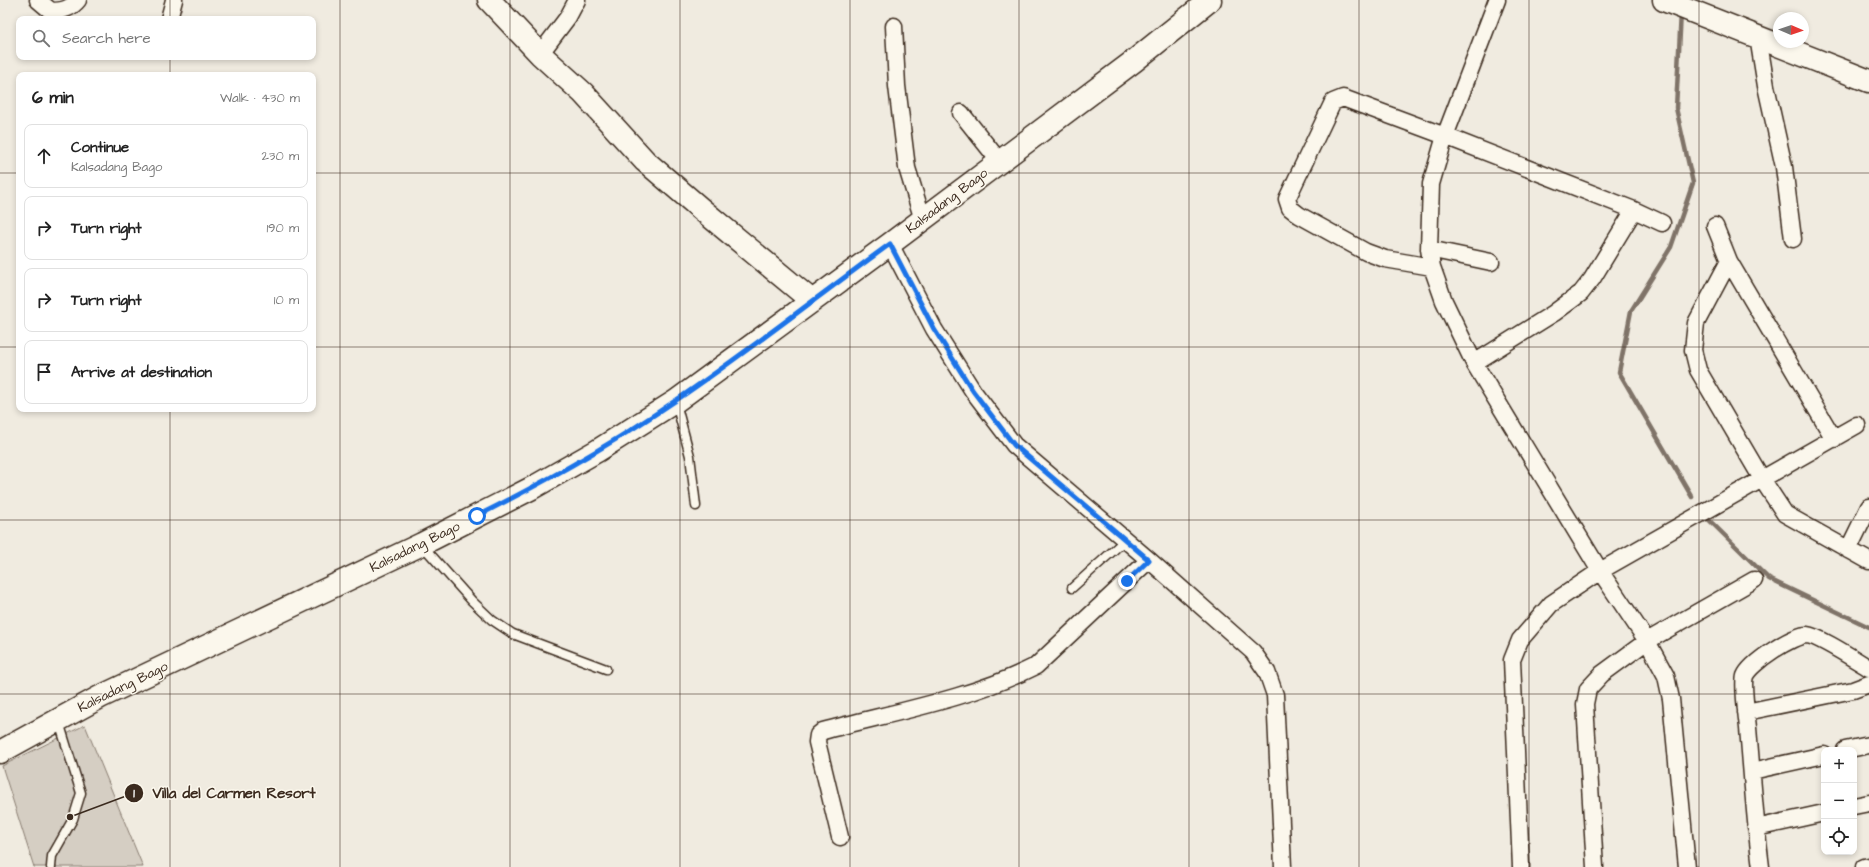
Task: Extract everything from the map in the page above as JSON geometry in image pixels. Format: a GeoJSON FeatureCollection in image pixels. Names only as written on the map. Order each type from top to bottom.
{"type":"FeatureCollection","features":[{"type":"Feature","properties":{"kind":"main road"},"geometry":{"type":"LineString","coordinates":[[489,0],[540,54],[583,93],[645,160],[701,210],[812,301]]}},
{"type":"Feature","properties":{"kind":"main road","name":"Kalsadang Bago"},"geometry":{"type":"LineString","coordinates":[[0,752],[100,698],[422,544],[532,488],[597,451],[676,400],[923,220],[1134,61],[1210,0]]}},
{"type":"Feature","properties":{"kind":"main road"},"geometry":{"type":"LineString","coordinates":[[1667,1],[1869,81]]}},
{"type":"Feature","properties":{"kind":"street"},"geometry":{"type":"LineString","coordinates":[[38,0],[51,11],[67,9],[74,5],[78,0]]}},
{"type":"Feature","properties":{"kind":"street"},"geometry":{"type":"LineString","coordinates":[[170,16],[174,0]]}},
{"type":"Feature","properties":{"kind":"street"},"geometry":{"type":"LineString","coordinates":[[540,54],[568,17],[577,0]]}},
{"type":"Feature","properties":{"kind":"street"},"geometry":{"type":"LineString","coordinates":[[1497,0],[1445,136],[1430,184],[1429,249],[1432,267],[1444,302],[1474,363],[1600,571],[1647,641],[1666,676],[1671,699],[1687,867]]}},
{"type":"Feature","properties":{"kind":"street"},"geometry":{"type":"LineString","coordinates":[[894,26],[897,86],[907,168],[923,220]]}},
{"type":"Feature","properties":{"kind":"street"},"geometry":{"type":"LineString","coordinates":[[1758,37],[1766,86],[1784,167],[1793,240]]}},
{"type":"Feature","properties":{"kind":"street"},"geometry":{"type":"LineString","coordinates":[[1432,267],[1385,259],[1366,252],[1299,216],[1290,208],[1287,199],[1333,102],[1343,98],[1634,210],[1662,223]]}},
{"type":"Feature","properties":{"kind":"street"},"geometry":{"type":"LineString","coordinates":[[961,113],[1000,162]]}},
{"type":"Feature","properties":{"kind":"street"},"geometry":{"type":"LineString","coordinates":[[1474,363],[1554,313],[1581,294],[1592,279],[1634,210]]}},
{"type":"Feature","properties":{"kind":"street"},"geometry":{"type":"LineString","coordinates":[[1715,226],[1729,261],[1834,439]]}},
{"type":"Feature","properties":{"kind":"street"},"geometry":{"type":"LineString","coordinates":[[890,244],[938,336],[973,391],[1014,445],[1149,560],[1253,652],[1268,672],[1275,695],[1283,867]]}},
{"type":"Feature","properties":{"kind":"street"},"geometry":{"type":"LineString","coordinates":[[1429,249],[1492,262]]}},
{"type":"Feature","properties":{"kind":"street"},"geometry":{"type":"LineString","coordinates":[[1729,261],[1696,323],[1693,350],[1698,370],[1762,479],[1785,514],[1869,561]]}},
{"type":"Feature","properties":{"kind":"street"},"geometry":{"type":"LineString","coordinates":[[1521,867],[1512,660],[1520,640],[1551,604],[1600,571],[1857,426]]}},
{"type":"Feature","properties":{"kind":"street"},"geometry":{"type":"LineString","coordinates":[[1848,550],[1869,507]]}},
{"type":"Feature","properties":{"kind":"street"},"geometry":{"type":"LineString","coordinates":[[840,837],[816,742],[818,735],[823,731],[954,697],[1017,676],[1036,666],[1149,560]]}},
{"type":"Feature","properties":{"kind":"street"},"geometry":{"type":"LineString","coordinates":[[1596,867],[1585,704],[1588,689],[1602,674],[1647,641],[1754,580]]}},
{"type":"Feature","properties":{"kind":"street"},"geometry":{"type":"LineString","coordinates":[[1761,867],[1756,828],[1744,678],[1749,669],[1760,659],[1794,639],[1807,635],[1818,639],[1869,668]]}},
{"type":"Feature","properties":{"kind":"street"},"geometry":{"type":"LineString","coordinates":[[1746,712],[1853,690],[1869,684]]}},
{"type":"Feature","properties":{"kind":"street"},"geometry":{"type":"LineString","coordinates":[[1857,748],[1869,745]]}},
{"type":"Feature","properties":{"kind":"street"},"geometry":{"type":"LineString","coordinates":[[1752,771],[1821,756]]}},
{"type":"Feature","properties":{"kind":"street"},"geometry":{"type":"LineString","coordinates":[[1857,805],[1869,803]]}},
{"type":"Feature","properties":{"kind":"street"},"geometry":{"type":"LineString","coordinates":[[1756,828],[1821,814]]}},
{"type":"Feature","properties":{"kind":"street"},"geometry":{"type":"LineString","coordinates":[[1864,867],[1869,866]]}},
{"type":"Feature","properties":{"kind":"lane"},"geometry":{"type":"LineString","coordinates":[[676,400],[690,456],[696,506]]}},
{"type":"Feature","properties":{"kind":"lane"},"geometry":{"type":"LineString","coordinates":[[1072,588],[1125,540]]}},
{"type":"Feature","properties":{"kind":"lane"},"geometry":{"type":"LineString","coordinates":[[422,544],[472,601],[492,620],[513,634],[606,669]]}},
{"type":"Feature","properties":{"kind":"lane"},"geometry":{"type":"LineString","coordinates":[[51,867],[52,856],[73,819],[81,793],[58,720]]}},
{"type":"Feature","properties":{"kind":"shaded area"},"geometry":{"type":"Polygon","coordinates":[[[85,725],[143,867],[34,867],[2,766],[85,725]]]}},
{"type":"Feature","properties":{"kind":"waterway"},"geometry":{"type":"LineString","coordinates":[[1681,12],[1676,108],[1693,183],[1671,247],[1631,311],[1619,372],[1692,497]]}},
{"type":"Feature","properties":{"kind":"waterway"},"geometry":{"type":"LineString","coordinates":[[1707,518],[1769,579],[1869,627]]}},
{"type":"Feature","properties":{"kind":"place","name":"Villa del Carmen Resort"},"geometry":{"type":"Point","coordinates":[70,817]}},
{"type":"Feature","properties":{"kind":"route"},"geometry":{"type":"LineString","coordinates":[[477,516],[532,488],[597,451],[676,400],[890,244],[934,329],[973,391],[1014,445],[1149,560],[1127,581]]}}]}
